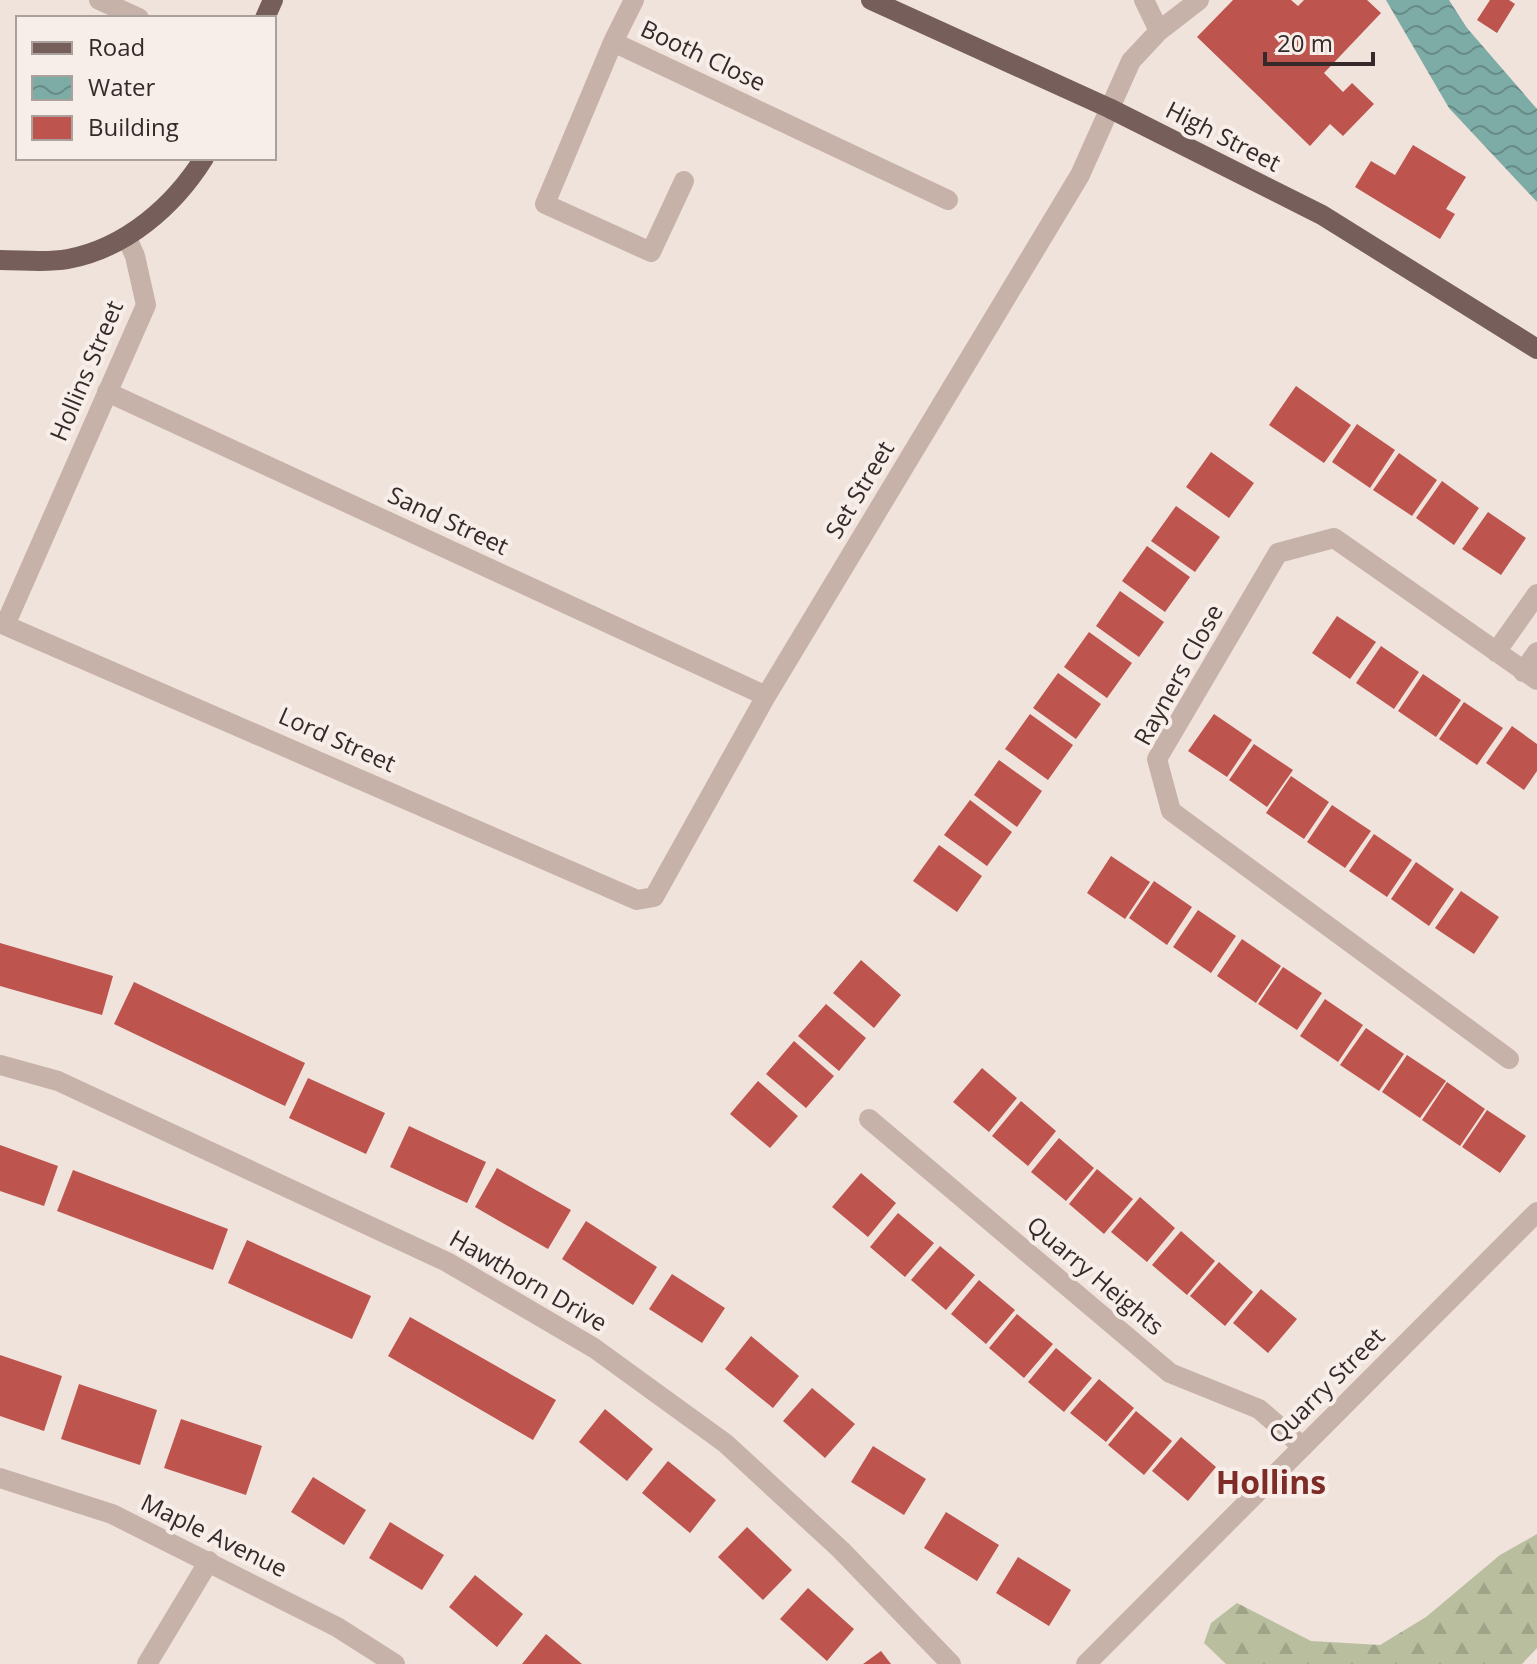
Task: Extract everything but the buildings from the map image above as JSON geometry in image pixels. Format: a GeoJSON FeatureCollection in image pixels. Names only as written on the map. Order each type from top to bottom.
{"type":"FeatureCollection","features":[{"type":"Feature","properties":{"kind":"main road","name":"High Street"},"geometry":{"type":"LineString","coordinates":[[871,0],[1109,108],[1322,215],[1537,349]]}},
{"type":"Feature","properties":{"kind":"main road"},"geometry":{"type":"LineString","coordinates":[[0,260],[68,259],[127,238],[162,209],[202,160]]}},
{"type":"Feature","properties":{"kind":"street"},"geometry":{"type":"LineString","coordinates":[[99,0],[135,16]]}},
{"type":"Feature","properties":{"kind":"street"},"geometry":{"type":"LineString","coordinates":[[613,42],[634,0]]}},
{"type":"Feature","properties":{"kind":"street"},"geometry":{"type":"LineString","coordinates":[[1144,0],[1159,31]]}},
{"type":"Feature","properties":{"kind":"street","name":"Set Street"},"geometry":{"type":"LineString","coordinates":[[654,897],[766,696],[1080,175],[1131,61],[1159,31],[1199,0]]}},
{"type":"Feature","properties":{"kind":"street","name":"Booth Close"},"geometry":{"type":"LineString","coordinates":[[684,181],[651,252],[545,204],[613,42],[948,200]]}},
{"type":"Feature","properties":{"kind":"street","name":"Hollins Street"},"geometry":{"type":"LineString","coordinates":[[3,623],[146,305],[135,256],[127,238]]}},
{"type":"Feature","properties":{"kind":"street","name":"Sand Street"},"geometry":{"type":"LineString","coordinates":[[107,392],[766,696]]}},
{"type":"Feature","properties":{"kind":"street","name":"Rayners Close"},"geometry":{"type":"LineString","coordinates":[[1509,1059],[1171,811],[1157,759],[1278,553],[1334,538],[1530,676],[1537,652]]}},
{"type":"Feature","properties":{"kind":"street"},"geometry":{"type":"LineString","coordinates":[[1496,652],[1537,594]]}},
{"type":"Feature","properties":{"kind":"street","name":"Lord Street"},"geometry":{"type":"LineString","coordinates":[[3,623],[637,900],[654,897]]}},
{"type":"Feature","properties":{"kind":"street","name":"Hawthorn Drive"},"geometry":{"type":"LineString","coordinates":[[0,1065],[58,1081],[447,1262],[594,1348],[725,1443],[841,1550],[951,1664]]}},
{"type":"Feature","properties":{"kind":"street","name":"Quarry Heights"},"geometry":{"type":"LineString","coordinates":[[869,1119],[1170,1373],[1259,1409],[1303,1447]]}},
{"type":"Feature","properties":{"kind":"street","name":"Quarry Street"},"geometry":{"type":"LineString","coordinates":[[1086,1664],[1537,1212]]}},
{"type":"Feature","properties":{"kind":"street","name":"Maple Avenue"},"geometry":{"type":"LineString","coordinates":[[0,1478],[112,1514],[337,1627],[395,1664]]}},
{"type":"Feature","properties":{"kind":"street"},"geometry":{"type":"LineString","coordinates":[[147,1664],[209,1561]]}},
{"type":"Feature","properties":{"kind":"green space"},"geometry":{"type":"Polygon","coordinates":[[[1537,1534],[1537,1648],[1522,1664],[1226,1664],[1204,1643],[1211,1623],[1237,1603],[1311,1641],[1380,1645],[1426,1617],[1500,1555],[1537,1534]]]}},
{"type":"Feature","properties":{"kind":"water"},"geometry":{"type":"Polygon","coordinates":[[[1386,0],[1449,0],[1467,28],[1537,109],[1537,202],[1449,108],[1386,0]]]}},
{"type":"Feature","properties":{"kind":"district","name":"Hollins"},"geometry":{"type":"Point","coordinates":[1271,1483]}}]}
